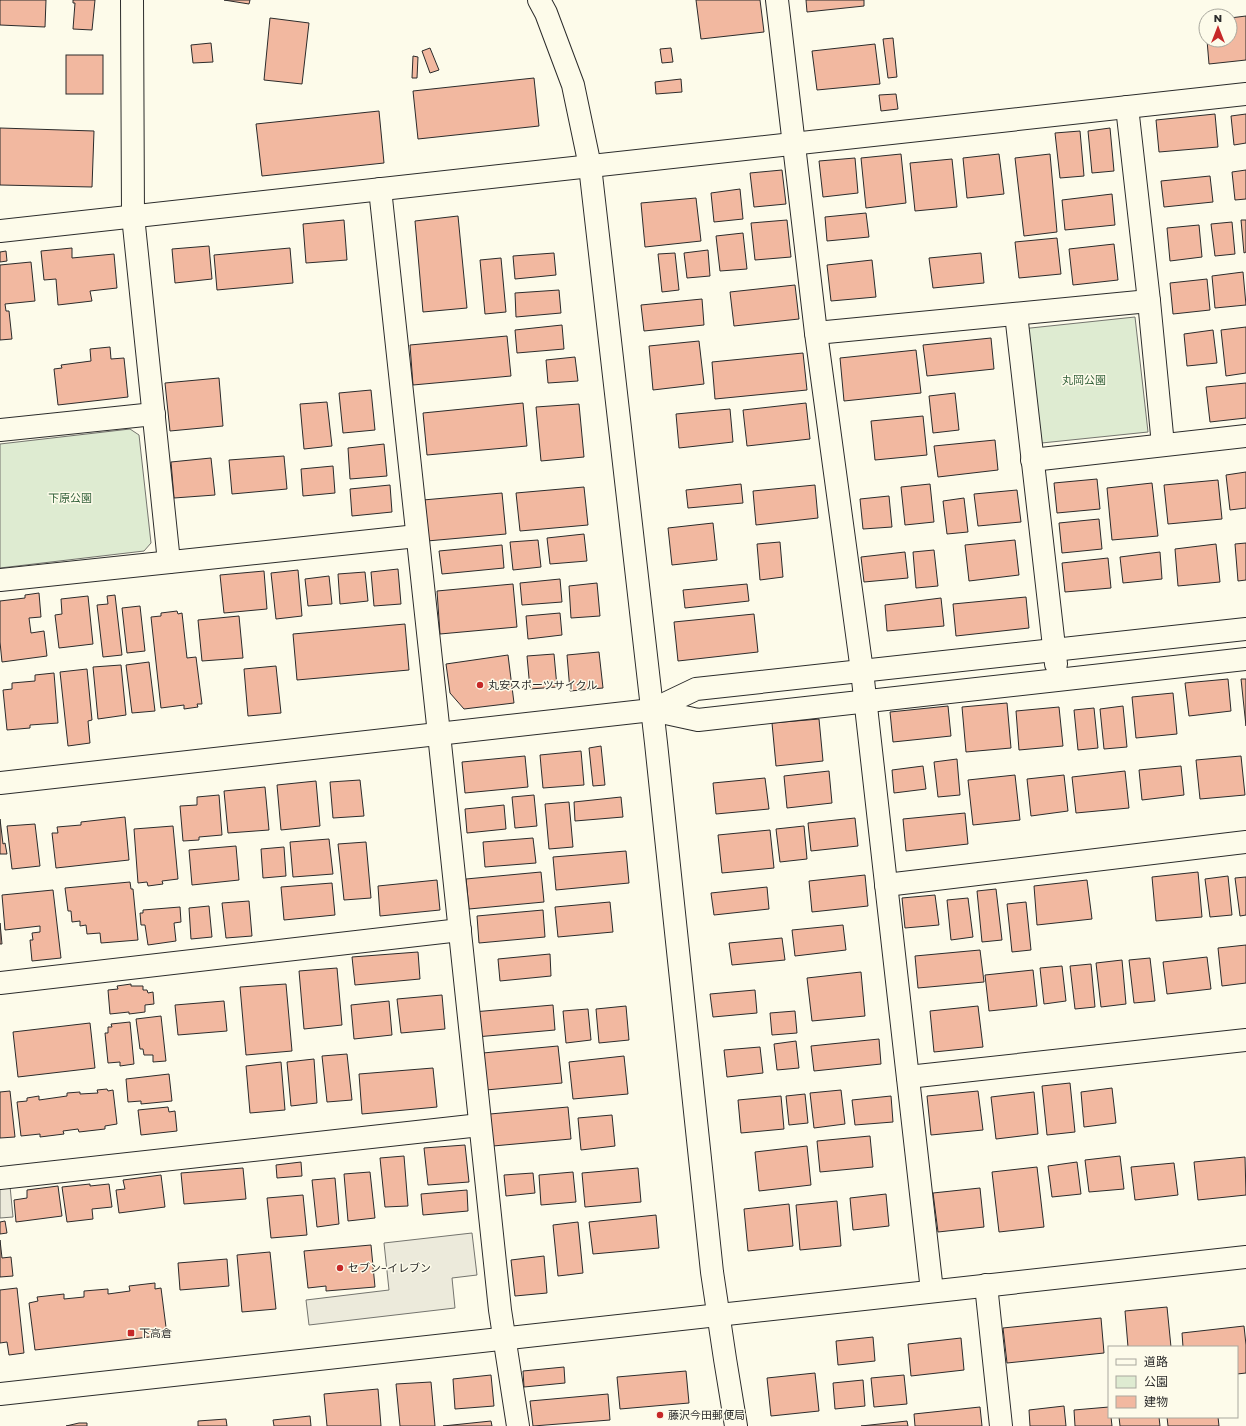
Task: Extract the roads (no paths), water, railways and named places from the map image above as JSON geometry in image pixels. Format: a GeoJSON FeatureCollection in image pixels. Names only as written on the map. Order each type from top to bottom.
{"type":"FeatureCollection","features":[{"type":"Feature","properties":{"kind":"street"},"geometry":{"type":"LineString","coordinates":[[132,0],[133,216],[169,562]]}},
{"type":"Feature","properties":{"kind":"street"},"geometry":{"type":"LineString","coordinates":[[539,0],[546,13],[573,85],[590,166],[652,710],[712,1272],[736,1426]]}},
{"type":"Feature","properties":{"kind":"street"},"geometry":{"type":"LineString","coordinates":[[777,0],[816,333],[862,671],[932,1291]]}},
{"type":"Feature","properties":{"kind":"street"},"geometry":{"type":"LineString","coordinates":[[0,231],[1246,94]]}},
{"type":"Feature","properties":{"kind":"street"},"geometry":{"type":"LineString","coordinates":[[1127,107],[1149,301],[1163,445]]}},
{"type":"Feature","properties":{"kind":"street"},"geometry":{"type":"LineString","coordinates":[[380,189],[503,1338],[518,1426]]}},
{"type":"Feature","properties":{"kind":"street"},"geometry":{"type":"LineString","coordinates":[[816,333],[1149,301]]}},
{"type":"Feature","properties":{"kind":"street"},"geometry":{"type":"LineString","coordinates":[[1016,314],[1057,680]]}},
{"type":"Feature","properties":{"kind":"street"},"geometry":{"type":"LineString","coordinates":[[0,430],[154,414]]}},
{"type":"Feature","properties":{"kind":"street"},"geometry":{"type":"LineString","coordinates":[[1032,460],[1246,436]]}},
{"type":"Feature","properties":{"kind":"street"},"geometry":{"type":"LineString","coordinates":[[0,580],[417,536]]}},
{"type":"Feature","properties":{"kind":"street"},"geometry":{"type":"LineString","coordinates":[[652,710],[696,689],[1246,629]]}},
{"type":"Feature","properties":{"kind":"street"},"geometry":{"type":"LineString","coordinates":[[0,783],[652,710],[698,720],[1246,659]]}},
{"type":"Feature","properties":{"kind":"street"},"geometry":{"type":"LineString","coordinates":[[886,885],[1246,842]]}},
{"type":"Feature","properties":{"kind":"street"},"geometry":{"type":"LineString","coordinates":[[0,983],[460,930]]}},
{"type":"Feature","properties":{"kind":"street"},"geometry":{"type":"LineString","coordinates":[[908,1077],[1246,1040]]}},
{"type":"Feature","properties":{"kind":"street"},"geometry":{"type":"LineString","coordinates":[[0,1178],[480,1125]]}},
{"type":"Feature","properties":{"kind":"street"},"geometry":{"type":"LineString","coordinates":[[0,1394],[1246,1257]]}},
{"type":"Feature","properties":{"kind":"street"},"geometry":{"type":"LineString","coordinates":[[986,1285],[1001,1426]]}},
{"type":"Feature","properties":{"kind":"place","name":"丸安スポーツサイクル"},"geometry":{"type":"Point","coordinates":[480,685]}},
{"type":"Feature","properties":{"kind":"place","name":"セブン-イレブン"},"geometry":{"type":"Point","coordinates":[340,1268]}},
{"type":"Feature","properties":{"kind":"place","name":"下高倉"},"geometry":{"type":"Point","coordinates":[131,1333]}},
{"type":"Feature","properties":{"kind":"place","name":"藤沢今田郵便局"},"geometry":{"type":"Point","coordinates":[660,1415]}},
{"type":"Feature","properties":{"kind":"park label","name":"丸岡公園"},"geometry":{"type":"Point","coordinates":[1084,380]}},
{"type":"Feature","properties":{"kind":"park label","name":"下原公園"},"geometry":{"type":"Point","coordinates":[70,498]}}]}
